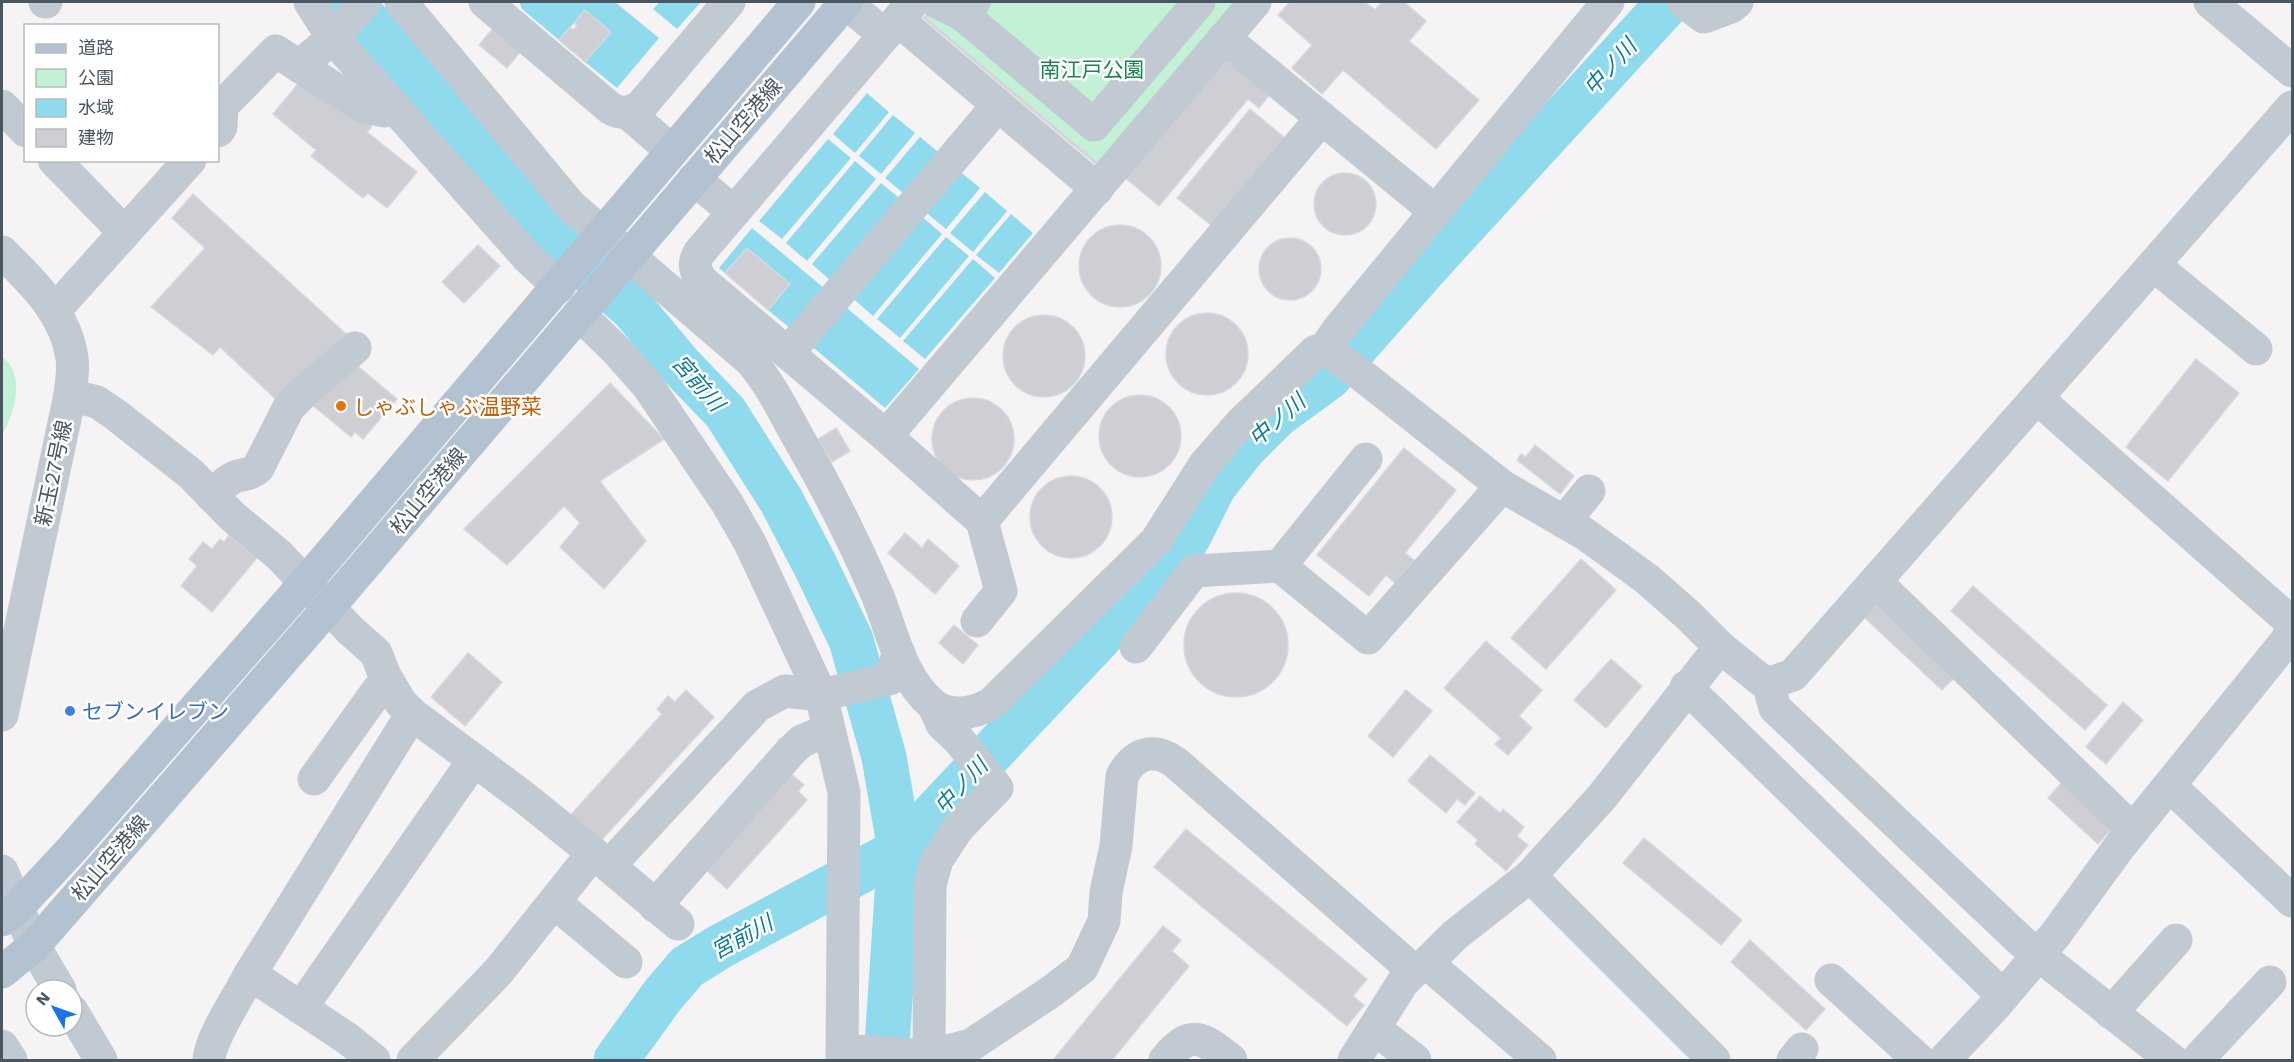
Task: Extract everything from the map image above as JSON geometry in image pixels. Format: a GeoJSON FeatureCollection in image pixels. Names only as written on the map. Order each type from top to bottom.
{"type":"FeatureCollection","features":[{"type":"Feature","properties":{"kind":"main road","name":"松山空港線"},"geometry":{"type":"LineString","coordinates":[[9,914],[71,850],[305,583],[800,2]]}},
{"type":"Feature","properties":{"kind":"main road","name":"松山空港線"},"geometry":{"type":"LineString","coordinates":[[2,972],[34,946],[694,179],[874,9]]}},
{"type":"Feature","properties":{"kind":"street"},"geometry":{"type":"LineString","coordinates":[[310,2],[395,107],[528,258],[562,284]]}},
{"type":"Feature","properties":{"kind":"street"},"geometry":{"type":"LineString","coordinates":[[299,66],[337,34],[365,2]]}},
{"type":"Feature","properties":{"kind":"street"},"geometry":{"type":"LineString","coordinates":[[401,2],[598,239],[623,262],[751,362],[769,383],[831,494],[877,596],[894,666],[911,680],[934,706],[942,724],[959,740],[997,788],[958,828],[937,860],[930,885],[924,1057]]}},
{"type":"Feature","properties":{"kind":"street"},"geometry":{"type":"LineString","coordinates":[[485,2],[610,108],[616,112],[628,113],[641,106],[729,2]]}},
{"type":"Feature","properties":{"kind":"street"},"geometry":{"type":"LineString","coordinates":[[953,5],[1094,125],[1199,2]]}},
{"type":"Feature","properties":{"kind":"street"},"geometry":{"type":"LineString","coordinates":[[886,436],[1255,2]]}},
{"type":"Feature","properties":{"kind":"street"},"geometry":{"type":"LineString","coordinates":[[1339,352],[1435,211],[1608,2]]}},
{"type":"Feature","properties":{"kind":"street"},"geometry":{"type":"LineString","coordinates":[[1684,2],[1704,17],[1731,7],[1737,2]]}},
{"type":"Feature","properties":{"kind":"street"},"geometry":{"type":"LineString","coordinates":[[2210,2],[2292,71]]}},
{"type":"Feature","properties":{"kind":"street"},"geometry":{"type":"LineString","coordinates":[[977,621],[1001,591],[982,521],[702,280],[696,273],[697,256],[734,212],[874,9],[998,105],[1097,189]]}},
{"type":"Feature","properties":{"kind":"street"},"geometry":{"type":"LineString","coordinates":[[1224,38],[1435,211]]}},
{"type":"Feature","properties":{"kind":"street"},"geometry":{"type":"LineString","coordinates":[[219,130],[222,106],[276,51],[362,106],[384,111],[395,107]]}},
{"type":"Feature","properties":{"kind":"street"},"geometry":{"type":"LineString","coordinates":[[788,353],[998,105]]}},
{"type":"Feature","properties":{"kind":"street"},"geometry":{"type":"LineString","coordinates":[[2,106],[24,129]]}},
{"type":"Feature","properties":{"kind":"street"},"geometry":{"type":"LineString","coordinates":[[934,706],[950,712],[968,713],[984,707],[998,697],[1156,542],[1205,464],[1239,424],[1316,351],[1339,352],[1495,494],[1576,506],[1585,534],[1647,579],[1720,647],[1761,680],[1770,683],[1793,675],[2155,266],[2292,107]]}},
{"type":"Feature","properties":{"kind":"street"},"geometry":{"type":"LineString","coordinates":[[628,113],[672,152]]}},
{"type":"Feature","properties":{"kind":"street"},"geometry":{"type":"LineString","coordinates":[[982,521],[1322,118]]}},
{"type":"Feature","properties":{"kind":"street"},"geometry":{"type":"LineString","coordinates":[[56,162],[124,232]]}},
{"type":"Feature","properties":{"kind":"street"},"geometry":{"type":"LineString","coordinates":[[55,310],[188,162]]}},
{"type":"Feature","properties":{"kind":"street"},"geometry":{"type":"LineString","coordinates":[[694,179],[734,212]]}},
{"type":"Feature","properties":{"kind":"street","name":"新玉27号線"},"geometry":{"type":"LineString","coordinates":[[2,252],[39,289],[55,310],[67,337],[72,360],[70,395],[2,715]]}},
{"type":"Feature","properties":{"kind":"street"},"geometry":{"type":"LineString","coordinates":[[2155,266],[2256,349]]}},
{"type":"Feature","properties":{"kind":"street"},"geometry":{"type":"LineString","coordinates":[[582,310],[648,386],[728,503],[750,543],[821,694],[844,792],[842,881],[846,1055],[924,1057],[971,1045],[1082,968],[1104,921],[1106,892],[1116,846],[1122,776],[1127,766],[1139,757],[1153,753],[1165,755],[1176,763],[1421,967],[1540,1060]]}},
{"type":"Feature","properties":{"kind":"street"},"geometry":{"type":"LineString","coordinates":[[211,495],[237,476],[250,475],[258,468],[289,407],[355,348]]}},
{"type":"Feature","properties":{"kind":"street"},"geometry":{"type":"LineString","coordinates":[[70,395],[98,402],[191,474],[232,516],[279,555],[376,653],[388,682],[411,714],[525,798],[666,915],[791,751],[802,741],[828,730]]}},
{"type":"Feature","properties":{"kind":"street"},"geometry":{"type":"LineString","coordinates":[[1944,1060],[2038,955],[2133,830],[2287,640],[2292,625],[2037,398]]}},
{"type":"Feature","properties":{"kind":"street"},"geometry":{"type":"LineString","coordinates":[[1280,566],[1366,459]]}},
{"type":"Feature","properties":{"kind":"street"},"geometry":{"type":"LineString","coordinates":[[1136,647],[1194,571],[1280,566],[1368,638],[1495,494]]}},
{"type":"Feature","properties":{"kind":"street"},"geometry":{"type":"LineString","coordinates":[[1876,582],[2133,830]]}},
{"type":"Feature","properties":{"kind":"street"},"geometry":{"type":"LineString","coordinates":[[1354,1060],[1403,982],[1455,935],[1530,876],[1600,798],[1720,647]]}},
{"type":"Feature","properties":{"kind":"street"},"geometry":{"type":"LineString","coordinates":[[413,1060],[498,972],[554,902],[601,860],[757,706],[785,691],[821,694],[894,666]]}},
{"type":"Feature","properties":{"kind":"street"},"geometry":{"type":"LineString","coordinates":[[314,779],[378,690],[388,682]]}},
{"type":"Feature","properties":{"kind":"street"},"geometry":{"type":"LineString","coordinates":[[1770,683],[1775,708],[2021,941],[2172,1060]]}},
{"type":"Feature","properties":{"kind":"street"},"geometry":{"type":"LineString","coordinates":[[1686,687],[2003,996]]}},
{"type":"Feature","properties":{"kind":"street"},"geometry":{"type":"LineString","coordinates":[[209,1060],[209,1052],[215,1039],[250,974],[411,714]]}},
{"type":"Feature","properties":{"kind":"street"},"geometry":{"type":"LineString","coordinates":[[301,1008],[474,760]]}},
{"type":"Feature","properties":{"kind":"street"},"geometry":{"type":"LineString","coordinates":[[2170,786],[2288,907]]}},
{"type":"Feature","properties":{"kind":"street"},"geometry":{"type":"LineString","coordinates":[[2,871],[9,914],[34,946],[53,978]]}},
{"type":"Feature","properties":{"kind":"street"},"geometry":{"type":"LineString","coordinates":[[1530,876],[1714,1060]]}},
{"type":"Feature","properties":{"kind":"street"},"geometry":{"type":"LineString","coordinates":[[554,902],[626,962]]}},
{"type":"Feature","properties":{"kind":"street"},"geometry":{"type":"LineString","coordinates":[[2111,1013],[2176,940]]}},
{"type":"Feature","properties":{"kind":"street"},"geometry":{"type":"LineString","coordinates":[[250,974],[348,1039],[374,1060]]}},
{"type":"Feature","properties":{"kind":"street"},"geometry":{"type":"LineString","coordinates":[[1831,980],[1920,1060]]}},
{"type":"Feature","properties":{"kind":"street"},"geometry":{"type":"LineString","coordinates":[[2197,1060],[2270,982]]}},
{"type":"Feature","properties":{"kind":"street"},"geometry":{"type":"LineString","coordinates":[[1375,1029],[1415,1060]]}},
{"type":"Feature","properties":{"kind":"street"},"geometry":{"type":"LineString","coordinates":[[84,1031],[101,1060]]}},
{"type":"Feature","properties":{"kind":"street"},"geometry":{"type":"LineString","coordinates":[[1165,1060],[1178,1044],[1191,1039],[1204,1041],[1231,1060]]}},
{"type":"Feature","properties":{"kind":"street"},"geometry":{"type":"LineString","coordinates":[[2,1046],[11,1060]]}},
{"type":"Feature","properties":{"kind":"green space","name":"南江戸公園"},"geometry":{"type":"Polygon","coordinates":[[[940,2],[1236,2],[1099,164],[926,18],[940,2]]]}},
{"type":"Feature","properties":{"kind":"green space"},"geometry":{"type":"Polygon","coordinates":[[[2,357],[14,373],[16,394],[11,416],[2,435],[2,357]]]}},
{"type":"Feature","properties":{"kind":"water"},"geometry":{"type":"Polygon","coordinates":[[[519,2],[615,2],[659,38],[617,88],[585,62],[610,31],[585,10],[559,40],[522,9],[519,2]]]}},
{"type":"Feature","properties":{"kind":"water"},"geometry":{"type":"Polygon","coordinates":[[[660,2],[701,2],[677,29],[653,9],[660,2]]]}},
{"type":"Feature","properties":{"kind":"water"},"geometry":{"type":"Polygon","coordinates":[[[867,93],[889,112],[855,153],[833,134],[867,93]]]}},
{"type":"Feature","properties":{"kind":"water"},"geometry":{"type":"Polygon","coordinates":[[[893,115],[915,133],[881,174],[859,156],[893,115]]]}},
{"type":"Feature","properties":{"kind":"water"},"geometry":{"type":"Polygon","coordinates":[[[920,137],[943,156],[908,197],[885,178],[920,137]]]}},
{"type":"Feature","properties":{"kind":"water"},"geometry":{"type":"Polygon","coordinates":[[[828,139],[851,158],[782,239],[759,221],[828,139]]]}},
{"type":"Feature","properties":{"kind":"water"},"geometry":{"type":"Polygon","coordinates":[[[855,161],[876,179],[807,261],[786,243],[855,161]]]}},
{"type":"Feature","properties":{"kind":"water"},"geometry":{"type":"Polygon","coordinates":[[[957,169],[980,188],[946,229],[923,210],[957,169]]]}},
{"type":"Feature","properties":{"kind":"water"},"geometry":{"type":"Polygon","coordinates":[[[881,183],[904,202],[834,284],[812,264],[881,183]]]}},
{"type":"Feature","properties":{"kind":"water"},"geometry":{"type":"Polygon","coordinates":[[[985,192],[1007,211],[973,252],[950,233],[985,192]]]}},
{"type":"Feature","properties":{"kind":"water"},"geometry":{"type":"Polygon","coordinates":[[[919,214],[942,234],[873,316],[850,296],[919,214]]]}},
{"type":"Feature","properties":{"kind":"water"},"geometry":{"type":"Polygon","coordinates":[[[1011,214],[1033,233],[999,273],[976,255],[1011,214]]]}},
{"type":"Feature","properties":{"kind":"water"},"geometry":{"type":"Polygon","coordinates":[[[752,228],[830,293],[796,333],[768,310],[790,284],[747,248],[725,273],[719,268],[752,228]]]}},
{"type":"Feature","properties":{"kind":"water"},"geometry":{"type":"Polygon","coordinates":[[[946,237],[969,256],[900,338],[877,319],[946,237]]]}},
{"type":"Feature","properties":{"kind":"water"},"geometry":{"type":"Polygon","coordinates":[[[973,259],[995,278],[925,359],[903,341],[973,259]]]}},
{"type":"Feature","properties":{"kind":"water"},"geometry":{"type":"Polygon","coordinates":[[[841,303],[919,369],[885,408],[808,343],[841,303]]]}},
{"type":"Feature","properties":{"kind":"building"},"geometry":{"type":"Polygon","coordinates":[[[940,2],[926,18],[1099,164],[1099,167],[923,18],[940,2]]]}},
{"type":"Feature","properties":{"kind":"building"},"geometry":{"type":"Polygon","coordinates":[[[1290,2],[1365,2],[1375,10],[1382,2],[1404,2],[1426,21],[1409,41],[1479,100],[1436,149],[1343,70],[1322,94],[1292,68],[1312,45],[1278,15],[1290,2]]]}},
{"type":"Feature","properties":{"kind":"building"},"geometry":{"type":"Polygon","coordinates":[[[585,10],[611,32],[585,62],[559,40],[570,27],[573,30],[577,26],[574,23],[585,10]]]}},
{"type":"Feature","properties":{"kind":"building"},"geometry":{"type":"Polygon","coordinates":[[[497,24],[524,47],[507,68],[479,45],[497,24]]]}},
{"type":"Feature","properties":{"kind":"building"},"geometry":{"type":"Polygon","coordinates":[[[1226,56],[1271,93],[1259,108],[1248,99],[1159,206],[1124,177],[1226,56]]]}},
{"type":"Feature","properties":{"kind":"building"},"geometry":{"type":"Polygon","coordinates":[[[307,73],[372,126],[367,132],[417,172],[387,208],[368,193],[363,198],[311,156],[316,150],[273,114],[307,73]]]}},
{"type":"Feature","properties":{"kind":"building"},"geometry":{"type":"Polygon","coordinates":[[[1250,109],[1285,138],[1212,226],[1177,198],[1250,109]]]}},
{"type":"Feature","properties":{"kind":"building"},"geometry":{"type":"Polygon","coordinates":[[[1339,173],[1351,173],[1367,182],[1374,192],[1376,204],[1374,216],[1367,226],[1351,235],[1339,235],[1328,230],[1319,221],[1314,210],[1314,198],[1319,187],[1328,178],[1339,173]]]}},
{"type":"Feature","properties":{"kind":"building"},"geometry":{"type":"Polygon","coordinates":[[[193,194],[346,334],[281,404],[220,347],[213,355],[151,307],[205,248],[172,218],[193,194]]]}},
{"type":"Feature","properties":{"kind":"building"},"geometry":{"type":"Polygon","coordinates":[[[1120,225],[1136,228],[1149,237],[1158,250],[1161,266],[1158,282],[1149,295],[1136,304],[1120,307],[1104,304],[1091,295],[1082,282],[1079,266],[1082,250],[1091,237],[1104,228],[1120,225]]]}},
{"type":"Feature","properties":{"kind":"building"},"geometry":{"type":"Polygon","coordinates":[[[1284,238],[1296,238],[1312,247],[1319,257],[1321,269],[1319,281],[1312,291],[1296,300],[1284,300],[1273,295],[1264,286],[1259,275],[1259,263],[1264,252],[1273,243],[1284,238]]]}},
{"type":"Feature","properties":{"kind":"building"},"geometry":{"type":"Polygon","coordinates":[[[478,245],[500,266],[464,303],[442,282],[478,245]]]}},
{"type":"Feature","properties":{"kind":"building"},"geometry":{"type":"Polygon","coordinates":[[[747,248],[790,284],[768,310],[725,273],[747,248]]]}},
{"type":"Feature","properties":{"kind":"building"},"geometry":{"type":"Polygon","coordinates":[[[1207,313],[1223,316],[1236,325],[1245,338],[1248,354],[1245,370],[1236,383],[1223,392],[1207,395],[1191,392],[1178,383],[1169,370],[1166,354],[1169,338],[1178,325],[1191,316],[1207,313]]]}},
{"type":"Feature","properties":{"kind":"building"},"geometry":{"type":"Polygon","coordinates":[[[1044,315],[1060,318],[1073,327],[1082,340],[1085,356],[1082,372],[1073,385],[1060,394],[1044,397],[1028,394],[1015,385],[1006,372],[1003,356],[1006,340],[1015,327],[1028,318],[1044,315]]]}},
{"type":"Feature","properties":{"kind":"building"},"geometry":{"type":"Polygon","coordinates":[[[348,358],[397,399],[363,439],[355,432],[351,437],[310,403],[348,358]]]}},
{"type":"Feature","properties":{"kind":"building"},"geometry":{"type":"Polygon","coordinates":[[[2196,359],[2239,393],[2168,481],[2126,447],[2196,359]]]}},
{"type":"Feature","properties":{"kind":"building"},"geometry":{"type":"Polygon","coordinates":[[[610,383],[664,439],[600,481],[646,541],[604,589],[560,547],[580,523],[564,506],[507,565],[464,529],[610,383]]]}},
{"type":"Feature","properties":{"kind":"building"},"geometry":{"type":"Polygon","coordinates":[[[1140,395],[1156,398],[1169,407],[1178,420],[1181,436],[1178,452],[1169,465],[1156,474],[1140,477],[1124,474],[1111,465],[1102,452],[1099,436],[1102,420],[1111,407],[1124,398],[1140,395]]]}},
{"type":"Feature","properties":{"kind":"building"},"geometry":{"type":"Polygon","coordinates":[[[973,398],[989,402],[1002,410],[1010,423],[1014,439],[1010,455],[1002,468],[989,476],[973,480],[957,476],[944,468],[936,455],[932,439],[936,423],[944,410],[957,402],[973,398]]]}},
{"type":"Feature","properties":{"kind":"building"},"geometry":{"type":"Polygon","coordinates":[[[836,428],[850,451],[832,462],[818,439],[836,428]]]}},
{"type":"Feature","properties":{"kind":"building"},"geometry":{"type":"Polygon","coordinates":[[[1535,445],[1574,476],[1560,494],[1517,460],[1521,454],[1526,457],[1535,445]]]}},
{"type":"Feature","properties":{"kind":"building"},"geometry":{"type":"Polygon","coordinates":[[[1404,448],[1456,490],[1405,553],[1414,560],[1395,583],[1386,575],[1369,596],[1317,555],[1404,448]]]}},
{"type":"Feature","properties":{"kind":"building"},"geometry":{"type":"Polygon","coordinates":[[[1071,476],[1087,479],[1100,488],[1109,501],[1112,517],[1109,533],[1100,546],[1087,555],[1071,558],[1055,555],[1042,546],[1033,533],[1030,517],[1033,501],[1042,488],[1055,479],[1071,476]]]}},
{"type":"Feature","properties":{"kind":"building"},"geometry":{"type":"Polygon","coordinates":[[[905,533],[922,548],[928,539],[959,566],[935,594],[888,553],[905,533]]]}},
{"type":"Feature","properties":{"kind":"building"},"geometry":{"type":"Polygon","coordinates":[[[229,535],[257,558],[212,612],[181,586],[197,566],[189,559],[203,542],[212,549],[220,539],[224,542],[229,535]]]}},
{"type":"Feature","properties":{"kind":"building"},"geometry":{"type":"Polygon","coordinates":[[[1581,559],[1616,590],[1546,669],[1511,638],[1581,559]]]}},
{"type":"Feature","properties":{"kind":"building"},"geometry":{"type":"Polygon","coordinates":[[[1973,586],[2107,705],[2085,730],[1951,611],[1973,586]]]}},
{"type":"Feature","properties":{"kind":"building"},"geometry":{"type":"Polygon","coordinates":[[[1236,593],[1256,597],[1273,608],[1284,625],[1288,645],[1284,665],[1273,682],[1256,693],[1236,697],[1216,693],[1199,682],[1188,665],[1184,645],[1188,625],[1199,608],[1216,597],[1236,593]]]}},
{"type":"Feature","properties":{"kind":"building"},"geometry":{"type":"Polygon","coordinates":[[[1881,599],[1960,672],[1942,690],[1864,617],[1881,599]]]}},
{"type":"Feature","properties":{"kind":"building"},"geometry":{"type":"Polygon","coordinates":[[[954,625],[978,645],[963,664],[939,643],[954,625]]]}},
{"type":"Feature","properties":{"kind":"building"},"geometry":{"type":"Polygon","coordinates":[[[1486,641],[1542,690],[1519,716],[1532,728],[1508,755],[1495,744],[1501,738],[1444,688],[1486,641]]]}},
{"type":"Feature","properties":{"kind":"building"},"geometry":{"type":"Polygon","coordinates":[[[468,653],[502,682],[465,726],[431,697],[468,653]]]}},
{"type":"Feature","properties":{"kind":"building"},"geometry":{"type":"Polygon","coordinates":[[[1611,659],[1642,686],[1606,728],[1574,700],[1611,659]]]}},
{"type":"Feature","properties":{"kind":"building"},"geometry":{"type":"Polygon","coordinates":[[[686,690],[714,717],[597,845],[568,818],[662,714],[657,709],[668,696],[675,702],[686,690]]]}},
{"type":"Feature","properties":{"kind":"building"},"geometry":{"type":"Polygon","coordinates":[[[1406,690],[1432,711],[1393,757],[1368,736],[1406,690]]]}},
{"type":"Feature","properties":{"kind":"building"},"geometry":{"type":"Polygon","coordinates":[[[2123,702],[2143,720],[2106,764],[2086,747],[2123,702]]]}},
{"type":"Feature","properties":{"kind":"building"},"geometry":{"type":"Polygon","coordinates":[[[1430,755],[1475,793],[1465,805],[1457,799],[1446,813],[1408,781],[1430,755]]]}},
{"type":"Feature","properties":{"kind":"building"},"geometry":{"type":"Polygon","coordinates":[[[789,772],[804,785],[798,791],[807,800],[727,889],[704,868],[789,772]]]}},
{"type":"Feature","properties":{"kind":"building"},"geometry":{"type":"Polygon","coordinates":[[[2066,778],[2116,824],[2098,844],[2048,798],[2066,778]]]}},
{"type":"Feature","properties":{"kind":"building"},"geometry":{"type":"Polygon","coordinates":[[[1480,796],[1500,813],[1503,809],[1524,827],[1517,836],[1528,845],[1506,871],[1475,844],[1478,840],[1457,822],[1480,796]]]}},
{"type":"Feature","properties":{"kind":"building"},"geometry":{"type":"Polygon","coordinates":[[[1186,829],[1367,979],[1353,996],[1364,1005],[1347,1026],[1154,867],[1186,829]]]}},
{"type":"Feature","properties":{"kind":"building"},"geometry":{"type":"Polygon","coordinates":[[[1644,838],[1742,920],[1721,945],[1623,863],[1644,838]]]}},
{"type":"Feature","properties":{"kind":"building"},"geometry":{"type":"Polygon","coordinates":[[[1163,926],[1181,940],[1172,951],[1189,966],[1112,1060],[1053,1060],[1163,926]]]}},
{"type":"Feature","properties":{"kind":"building"},"geometry":{"type":"Polygon","coordinates":[[[1750,940],[1825,1009],[1806,1030],[1731,962],[1750,940]]]}},
{"type":"Feature","properties":{"kind":"waterway","name":"宮前川"},"geometry":{"type":"LineString","coordinates":[[351,2],[550,237],[633,309],[679,364],[725,412],[781,500],[815,565],[851,640],[884,757],[900,850],[886,1060]]}},
{"type":"Feature","properties":{"kind":"waterway","name":"中ノ川"},"geometry":{"type":"LineString","coordinates":[[616,1060],[663,995],[687,967],[721,946],[900,850],[1175,557],[1189,536],[1214,486],[1244,448],[1277,415],[1329,377],[1429,264],[1669,2]]}},
{"type":"Feature","properties":{"kind":"place","name":"しゃぶしゃぶ温野菜"},"geometry":{"type":"Point","coordinates":[341,406]}},
{"type":"Feature","properties":{"kind":"place","name":"セブンイレブン"},"geometry":{"type":"Point","coordinates":[70,711]}}]}
